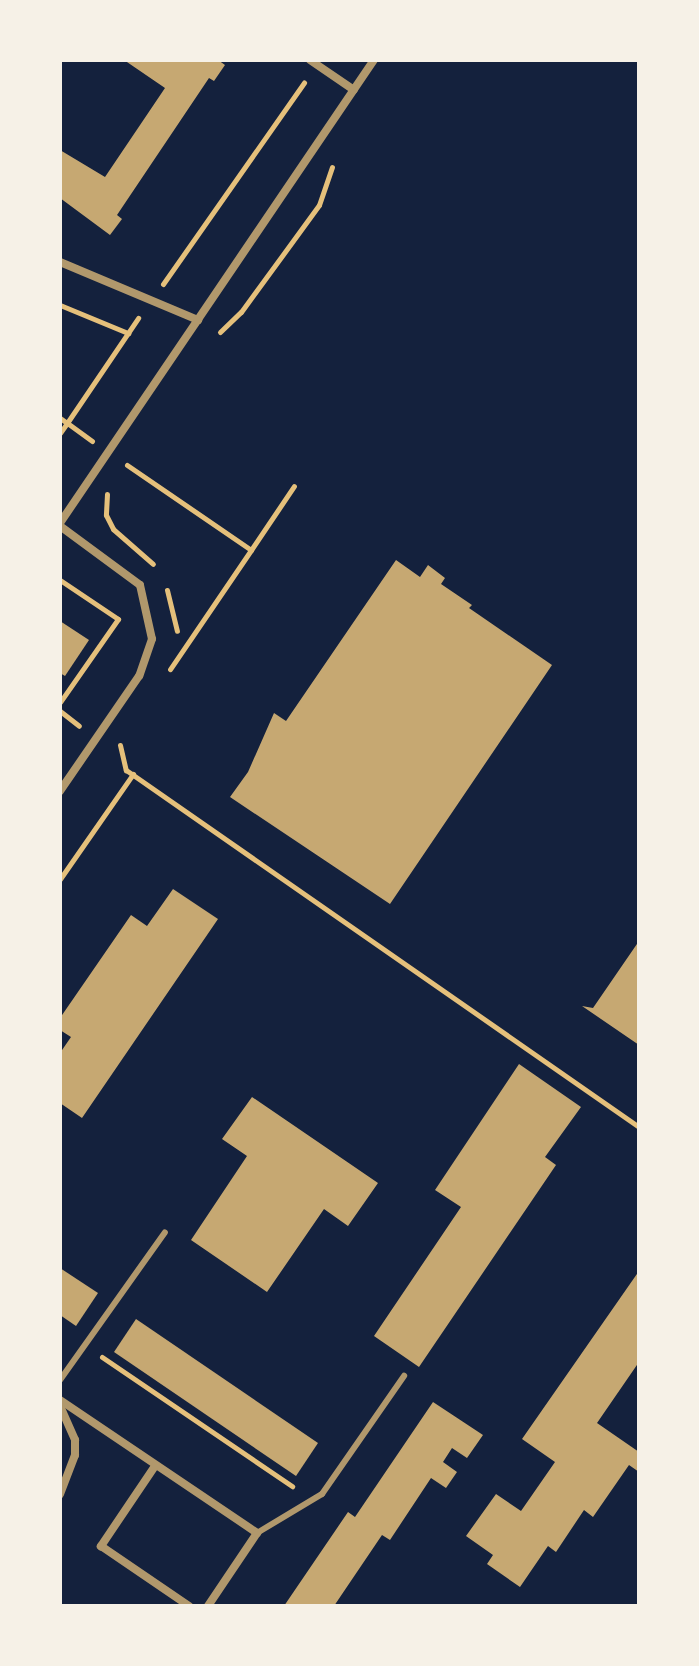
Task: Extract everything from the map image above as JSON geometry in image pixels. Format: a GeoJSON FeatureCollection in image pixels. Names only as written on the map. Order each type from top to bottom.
{"type":"FeatureCollection","features":[{"type":"Feature","properties":{"kind":"street"},"geometry":{"type":"LineString","coordinates":[[60,791],[148,658],[152,621],[140,585],[60,524],[374,60]]}},
{"type":"Feature","properties":{"kind":"street"},"geometry":{"type":"LineString","coordinates":[[313,62],[354,90]]}},
{"type":"Feature","properties":{"kind":"street"},"geometry":{"type":"LineString","coordinates":[[60,262],[198,320]]}},
{"type":"Feature","properties":{"kind":"street"},"geometry":{"type":"LineString","coordinates":[[60,1403],[257,1533],[208,1606]]}},
{"type":"Feature","properties":{"kind":"street"},"geometry":{"type":"LineString","coordinates":[[60,1403],[72,1431],[75,1455],[60,1494]]}},
{"type":"Feature","properties":{"kind":"street"},"geometry":{"type":"LineString","coordinates":[[155,1466],[101,1546],[189,1606]]}},
{"type":"Feature","properties":{"kind":"lane"},"geometry":{"type":"LineString","coordinates":[[60,1380],[165,1232]]}},
{"type":"Feature","properties":{"kind":"lane"},"geometry":{"type":"LineString","coordinates":[[257,1533],[322,1494],[404,1376]]}},
{"type":"Feature","properties":{"kind":"path"},"geometry":{"type":"LineString","coordinates":[[60,433],[313,62]]}},
{"type":"Feature","properties":{"kind":"path"},"geometry":{"type":"LineString","coordinates":[[60,305],[128,333]]}},
{"type":"Feature","properties":{"kind":"path"},"geometry":{"type":"LineString","coordinates":[[60,418],[251,550]]}},
{"type":"Feature","properties":{"kind":"path"},"geometry":{"type":"LineString","coordinates":[[170,669],[294,486]]}},
{"type":"Feature","properties":{"kind":"path"},"geometry":{"type":"LineString","coordinates":[[60,580],[118,619],[60,702]]}},
{"type":"Feature","properties":{"kind":"path"},"geometry":{"type":"LineString","coordinates":[[101,731],[119,743],[126,770],[639,1127]]}},
{"type":"Feature","properties":{"kind":"path"},"geometry":{"type":"LineString","coordinates":[[60,879],[133,774]]}},
{"type":"Feature","properties":{"kind":"path"},"geometry":{"type":"LineString","coordinates":[[92,1350],[313,1500]]}},
{"type":"Feature","properties":{"kind":"building"},"geometry":{"type":"Polygon","coordinates":[[[124,60],[218,60],[225,65],[214,81],[209,78],[117,215],[122,219],[110,235],[60,198],[60,150],[105,177],[165,88],[124,60]]]}},
{"type":"Feature","properties":{"kind":"building"},"geometry":{"type":"Polygon","coordinates":[[[396,560],[420,577],[428,565],[445,578],[441,584],[472,605],[469,608],[552,665],[390,904],[230,797],[248,772],[274,713],[286,721],[396,560]]]}},
{"type":"Feature","properties":{"kind":"building"},"geometry":{"type":"Polygon","coordinates":[[[60,621],[89,640],[65,676],[60,673],[60,621]]]}},
{"type":"Feature","properties":{"kind":"building"},"geometry":{"type":"Polygon","coordinates":[[[173,889],[218,919],[82,1118],[60,1103],[60,1053],[71,1037],[60,1030],[60,1018],[131,915],[147,926],[173,889]]]}},
{"type":"Feature","properties":{"kind":"building"},"geometry":{"type":"Polygon","coordinates":[[[639,941],[639,1045],[582,1006],[593,1008],[639,941]]]}},
{"type":"Feature","properties":{"kind":"building"},"geometry":{"type":"Polygon","coordinates":[[[519,1064],[581,1107],[545,1157],[556,1165],[419,1367],[374,1336],[461,1207],[435,1190],[519,1064]]]}},
{"type":"Feature","properties":{"kind":"building"},"geometry":{"type":"Polygon","coordinates":[[[252,1097],[378,1183],[348,1226],[324,1209],[267,1292],[191,1240],[247,1156],[222,1139],[252,1097]]]}},
{"type":"Feature","properties":{"kind":"building"},"geometry":{"type":"Polygon","coordinates":[[[60,1268],[98,1293],[76,1326],[60,1315],[60,1268]]]}},
{"type":"Feature","properties":{"kind":"building"},"geometry":{"type":"Polygon","coordinates":[[[639,1271],[639,1362],[597,1423],[639,1452],[639,1472],[629,1465],[593,1517],[584,1510],[556,1552],[548,1546],[520,1587],[487,1564],[493,1555],[466,1536],[496,1494],[521,1511],[555,1462],[522,1439],[639,1271]]]}},
{"type":"Feature","properties":{"kind":"building"},"geometry":{"type":"Polygon","coordinates":[[[136,1319],[318,1443],[296,1476],[114,1352],[136,1319]]]}},
{"type":"Feature","properties":{"kind":"building"},"geometry":{"type":"Polygon","coordinates":[[[433,1402],[483,1435],[467,1458],[452,1448],[443,1462],[457,1472],[446,1488],[431,1478],[390,1540],[382,1535],[334,1606],[284,1606],[348,1512],[355,1517],[433,1402]]]}}]}
